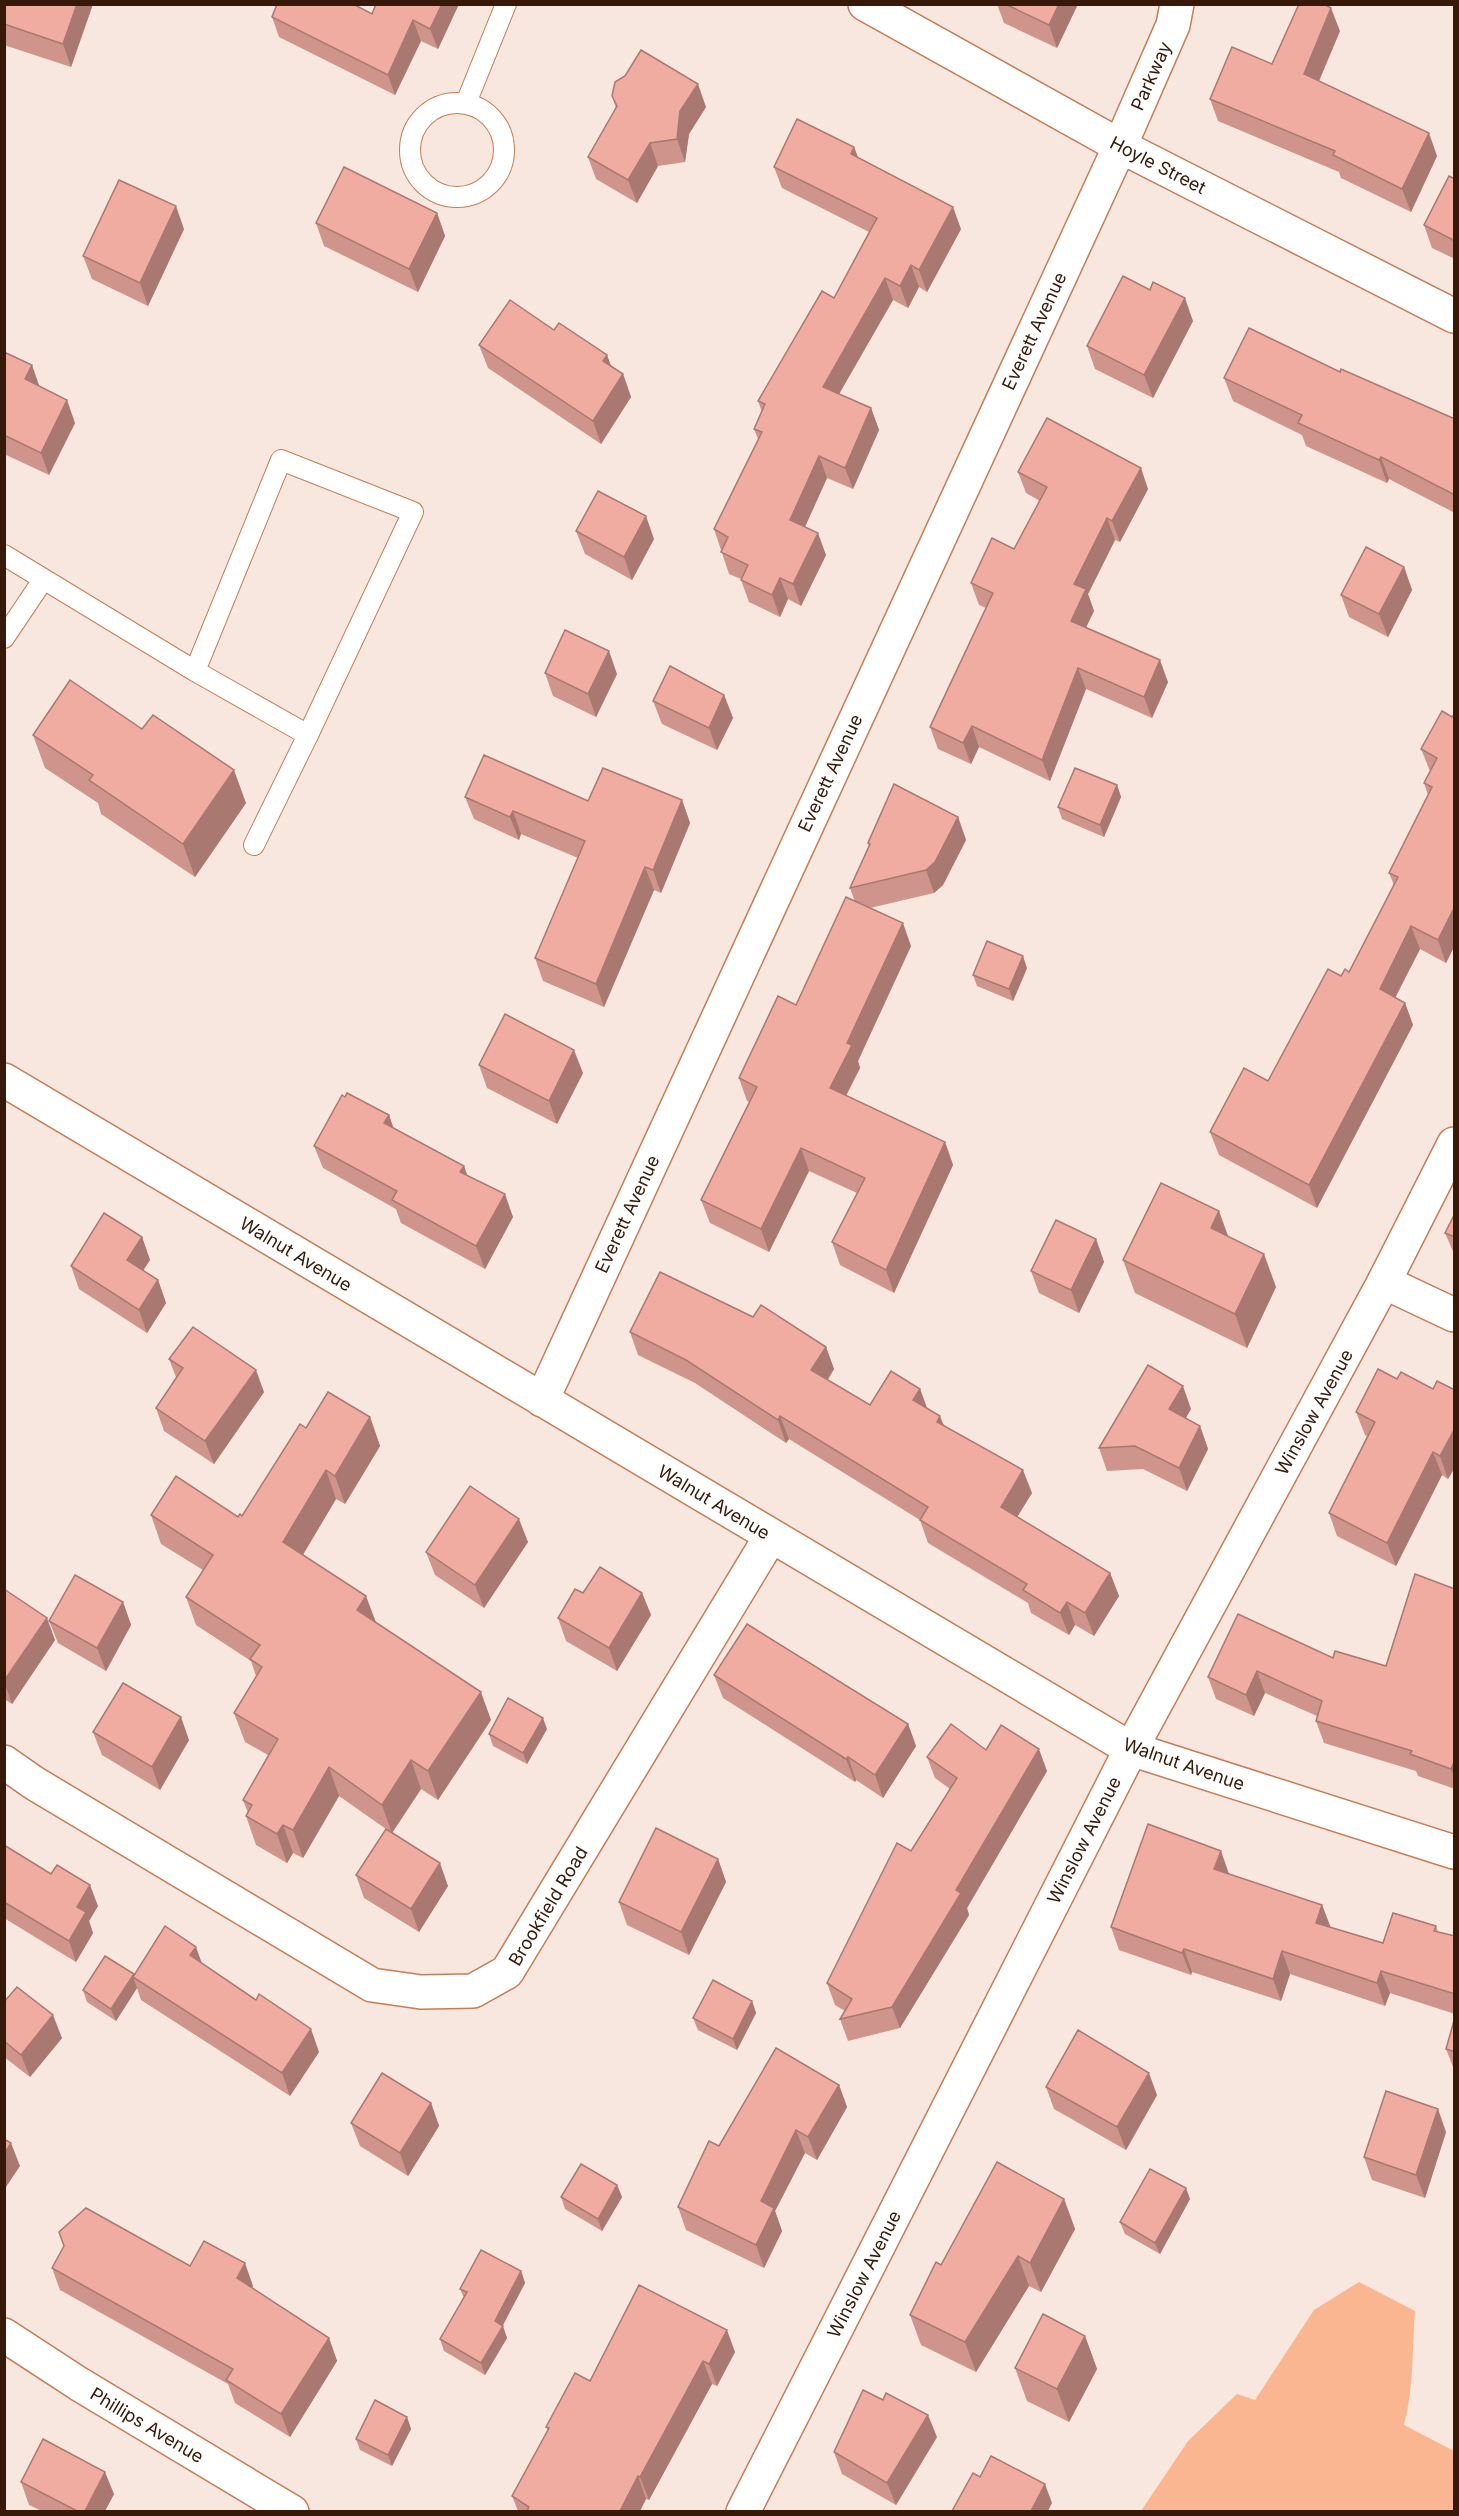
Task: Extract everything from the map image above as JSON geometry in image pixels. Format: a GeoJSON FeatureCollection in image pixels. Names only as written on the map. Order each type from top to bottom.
{"type":"FeatureCollection","features":[{"type":"Feature","properties":{"kind":"street","name":"Hoyle Street"},"geometry":{"type":"LineString","coordinates":[[865,4],[1120,146],[1455,316]]}},
{"type":"Feature","properties":{"kind":"street","name":"Parkway"},"geometry":{"type":"LineString","coordinates":[[1120,146],[1173,25],[1177,4]]}},
{"type":"Feature","properties":{"kind":"street","name":"Everett Avenue"},"geometry":{"type":"LineString","coordinates":[[542,1400],[1120,146]]}},
{"type":"Feature","properties":{"kind":"street","name":"Walnut Avenue"},"geometry":{"type":"LineString","coordinates":[[4,1080],[1131,1749],[1455,1852]]}},
{"type":"Feature","properties":{"kind":"street","name":"Winslow Avenue"},"geometry":{"type":"LineString","coordinates":[[743,2511],[1131,1749],[1384,1282],[1455,1144]]}},
{"type":"Feature","properties":{"kind":"street"},"geometry":{"type":"LineString","coordinates":[[1384,1282],[1455,1315]]}},
{"type":"Feature","properties":{"kind":"street","name":"Brookfield Road"},"geometry":{"type":"LineString","coordinates":[[4,1762],[34,1783],[372,1985],[421,1992],[473,1991],[507,1972],[771,1536]]}},
{"type":"Feature","properties":{"kind":"street","name":"Phillips Avenue"},"geometry":{"type":"LineString","coordinates":[[4,2335],[79,2384],[292,2511]]}},
{"type":"Feature","properties":{"kind":"lane"},"geometry":{"type":"LineString","coordinates":[[466,103],[506,4]]}},
{"type":"Feature","properties":{"kind":"lane"},"geometry":{"type":"LineString","coordinates":[[450,103],[466,103],[487,113],[501,130],[505,145],[504,160],[498,174],[488,186],[476,194],[460,197],[446,196],[431,189],[419,178],[412,164],[410,148],[413,132],[422,118],[434,108],[450,103]]}},
{"type":"Feature","properties":{"kind":"lane"},"geometry":{"type":"LineString","coordinates":[[195,670],[281,460],[413,512],[254,845]]}},
{"type":"Feature","properties":{"kind":"lane"},"geometry":{"type":"LineString","coordinates":[[4,555],[308,735]]}},
{"type":"Feature","properties":{"kind":"lane"},"geometry":{"type":"LineString","coordinates":[[4,638],[43,580]]}},
{"type":"Feature","properties":{"kind":"shaded area"},"geometry":{"type":"Polygon","coordinates":[[[1359,2282],[1415,2311],[1411,2382],[1404,2425],[1454,2451],[1454,2511],[1141,2511],[1188,2441],[1237,2394],[1255,2400],[1314,2310],[1359,2282]]]}},
{"type":"Feature","properties":{"kind":"building"},"geometry":{"type":"Polygon","coordinates":[[[4,4],[77,4],[63,44],[4,24],[4,4]]]}},
{"type":"Feature","properties":{"kind":"building"},"geometry":{"type":"Polygon","coordinates":[[[277,4],[353,4],[372,14],[376,4],[442,4],[430,29],[413,20],[388,75],[272,17],[277,4]]]}},
{"type":"Feature","properties":{"kind":"building"},"geometry":{"type":"Polygon","coordinates":[[[1005,4],[1059,4],[1049,25],[1005,4]]]}},
{"type":"Feature","properties":{"kind":"building"},"geometry":{"type":"Polygon","coordinates":[[[1299,4],[1324,4],[1331,8],[1304,74],[1429,133],[1402,189],[1333,155],[1335,151],[1210,99],[1232,47],[1272,64],[1299,4]]]}},
{"type":"Feature","properties":{"kind":"building"},"geometry":{"type":"Polygon","coordinates":[[[641,50],[698,84],[680,111],[677,139],[650,143],[628,180],[588,157],[617,106],[612,96],[615,82],[625,76],[641,50]]]}},
{"type":"Feature","properties":{"kind":"building"},"geometry":{"type":"Polygon","coordinates":[[[797,119],[854,147],[851,154],[953,207],[919,270],[911,265],[900,286],[885,278],[823,387],[871,408],[845,468],[819,456],[790,520],[818,533],[793,584],[780,578],[772,595],[741,580],[748,565],[721,552],[728,537],[714,529],[762,432],[754,429],[765,404],[758,401],[822,291],[834,298],[877,218],[774,167],[797,119]]]}},
{"type":"Feature","properties":{"kind":"building"},"geometry":{"type":"Polygon","coordinates":[[[344,167],[437,213],[409,269],[316,223],[344,167]]]}},
{"type":"Feature","properties":{"kind":"building"},"geometry":{"type":"Polygon","coordinates":[[[1449,176],[1455,179],[1455,241],[1424,225],[1449,176]]]}},
{"type":"Feature","properties":{"kind":"building"},"geometry":{"type":"Polygon","coordinates":[[[119,180],[176,206],[140,283],[83,256],[119,180]]]}},
{"type":"Feature","properties":{"kind":"building"},"geometry":{"type":"Polygon","coordinates":[[[1123,276],[1150,290],[1153,282],[1185,298],[1144,375],[1087,346],[1123,276]]]}},
{"type":"Feature","properties":{"kind":"building"},"geometry":{"type":"Polygon","coordinates":[[[510,300],[554,330],[559,323],[607,355],[603,361],[623,374],[593,421],[479,345],[510,300]]]}},
{"type":"Feature","properties":{"kind":"building"},"geometry":{"type":"Polygon","coordinates":[[[1249,328],[1340,372],[1341,369],[1455,419],[1455,495],[1381,457],[1379,460],[1298,423],[1302,415],[1224,378],[1249,328]]]}},
{"type":"Feature","properties":{"kind":"building"},"geometry":{"type":"Polygon","coordinates":[[[4,352],[32,365],[25,379],[67,400],[41,453],[4,435],[4,352]]]}},
{"type":"Feature","properties":{"kind":"building"},"geometry":{"type":"Polygon","coordinates":[[[1047,418],[1141,468],[1112,521],[1107,518],[1074,584],[1086,589],[1071,621],[1160,660],[1144,697],[1078,668],[1042,760],[972,726],[963,743],[930,727],[993,593],[971,583],[992,538],[1014,549],[1047,487],[1018,472],[1047,418]]]}},
{"type":"Feature","properties":{"kind":"building"},"geometry":{"type":"Polygon","coordinates":[[[598,491],[646,516],[624,557],[576,531],[598,491]]]}},
{"type":"Feature","properties":{"kind":"building"},"geometry":{"type":"Polygon","coordinates":[[[1366,547],[1404,567],[1379,614],[1341,595],[1366,547]]]}},
{"type":"Feature","properties":{"kind":"building"},"geometry":{"type":"Polygon","coordinates":[[[565,630],[609,651],[588,694],[545,673],[565,630]]]}},
{"type":"Feature","properties":{"kind":"building"},"geometry":{"type":"Polygon","coordinates":[[[670,666],[724,695],[709,728],[653,701],[670,666]]]}},
{"type":"Feature","properties":{"kind":"building"},"geometry":{"type":"Polygon","coordinates":[[[70,680],[142,729],[153,715],[234,770],[183,844],[89,780],[93,775],[33,735],[70,680]]]}},
{"type":"Feature","properties":{"kind":"building"},"geometry":{"type":"Polygon","coordinates":[[[1442,711],[1452,717],[1455,713],[1455,906],[1438,940],[1411,926],[1380,989],[1405,1003],[1309,1185],[1210,1132],[1244,1068],[1268,1081],[1328,969],[1341,976],[1345,969],[1349,972],[1398,877],[1389,873],[1432,787],[1424,783],[1437,758],[1421,749],[1442,711]]]}},
{"type":"Feature","properties":{"kind":"building"},"geometry":{"type":"Polygon","coordinates":[[[484,755],[588,801],[603,768],[682,800],[653,870],[645,867],[596,984],[535,958],[585,841],[513,811],[510,817],[465,797],[484,755]]]}},
{"type":"Feature","properties":{"kind":"building"},"geometry":{"type":"Polygon","coordinates":[[[1075,768],[1117,785],[1100,825],[1058,807],[1075,768]]]}},
{"type":"Feature","properties":{"kind":"building"},"geometry":{"type":"Polygon","coordinates":[[[894,784],[958,817],[935,862],[926,870],[850,888],[870,844],[868,843],[894,784]]]}},
{"type":"Feature","properties":{"kind":"building"},"geometry":{"type":"Polygon","coordinates":[[[846,897],[903,923],[847,1043],[852,1045],[830,1088],[945,1142],[886,1270],[832,1242],[865,1178],[801,1148],[761,1229],[701,1200],[757,1087],[739,1078],[778,996],[796,1005],[846,897]]]}},
{"type":"Feature","properties":{"kind":"building"},"geometry":{"type":"Polygon","coordinates":[[[987,941],[1023,956],[1009,989],[973,975],[987,941]]]}},
{"type":"Feature","properties":{"kind":"building"},"geometry":{"type":"Polygon","coordinates":[[[505,1014],[574,1050],[549,1101],[479,1065],[505,1014]]]}},
{"type":"Feature","properties":{"kind":"building"},"geometry":{"type":"Polygon","coordinates":[[[347,1093],[389,1115],[384,1123],[464,1166],[460,1172],[505,1194],[476,1246],[392,1200],[397,1191],[314,1146],[342,1095],[345,1097],[347,1093]]]}},
{"type":"Feature","properties":{"kind":"building"},"geometry":{"type":"Polygon","coordinates":[[[1161,1183],[1219,1211],[1211,1228],[1264,1254],[1235,1314],[1123,1260],[1161,1183]]]}},
{"type":"Feature","properties":{"kind":"building"},"geometry":{"type":"Polygon","coordinates":[[[104,1213],[142,1237],[127,1260],[158,1280],[139,1310],[71,1266],[104,1213]]]}},
{"type":"Feature","properties":{"kind":"building"},"geometry":{"type":"Polygon","coordinates":[[[1455,1213],[1455,1237],[1445,1233],[1455,1213]]]}},
{"type":"Feature","properties":{"kind":"building"},"geometry":{"type":"Polygon","coordinates":[[[1056,1220],[1096,1239],[1071,1290],[1031,1271],[1056,1220]]]}},
{"type":"Feature","properties":{"kind":"building"},"geometry":{"type":"Polygon","coordinates":[[[660,1272],[753,1317],[761,1305],[826,1347],[811,1370],[870,1405],[891,1371],[920,1389],[913,1400],[940,1416],[937,1422],[1023,1470],[1001,1507],[1110,1573],[1085,1613],[1067,1602],[1060,1613],[1023,1590],[1027,1584],[920,1520],[928,1507],[780,1416],[778,1420],[686,1360],[630,1332],[660,1272]]]}},
{"type":"Feature","properties":{"kind":"building"},"geometry":{"type":"Polygon","coordinates":[[[193,1327],[256,1370],[205,1441],[156,1408],[183,1368],[169,1359],[193,1327]]]}},
{"type":"Feature","properties":{"kind":"building"},"geometry":{"type":"Polygon","coordinates":[[[1148,1365],[1183,1386],[1169,1409],[1200,1426],[1179,1468],[1135,1446],[1099,1448],[1148,1365]]]}},
{"type":"Feature","properties":{"kind":"building"},"geometry":{"type":"Polygon","coordinates":[[[1378,1369],[1397,1379],[1401,1372],[1433,1389],[1437,1381],[1455,1390],[1455,1428],[1440,1456],[1433,1452],[1387,1543],[1329,1513],[1375,1422],[1356,1412],[1378,1369]]]}},
{"type":"Feature","properties":{"kind":"building"},"geometry":{"type":"Polygon","coordinates":[[[328,1392],[370,1417],[335,1476],[326,1470],[283,1542],[366,1596],[357,1610],[481,1692],[428,1771],[411,1760],[382,1805],[329,1767],[293,1830],[283,1825],[277,1834],[246,1816],[252,1805],[243,1800],[278,1739],[234,1713],[262,1667],[250,1659],[260,1645],[186,1597],[213,1555],[151,1515],[176,1476],[238,1517],[240,1514],[242,1516],[300,1424],[306,1428],[328,1392]]]}},
{"type":"Feature","properties":{"kind":"building"},"geometry":{"type":"Polygon","coordinates":[[[470,1486],[519,1519],[475,1585],[426,1552],[470,1486]]]}},
{"type":"Feature","properties":{"kind":"building"},"geometry":{"type":"Polygon","coordinates":[[[600,1567],[642,1593],[609,1648],[558,1618],[575,1589],[583,1593],[600,1567]]]}},
{"type":"Feature","properties":{"kind":"building"},"geometry":{"type":"Polygon","coordinates":[[[1415,1574],[1455,1589],[1455,1760],[1451,1769],[1410,1754],[1412,1751],[1316,1721],[1322,1701],[1257,1671],[1246,1695],[1208,1677],[1238,1614],[1333,1658],[1335,1651],[1386,1666],[1415,1574]]]}},
{"type":"Feature","properties":{"kind":"building"},"geometry":{"type":"Polygon","coordinates":[[[75,1575],[123,1602],[97,1648],[49,1621],[75,1575]]]}},
{"type":"Feature","properties":{"kind":"building"},"geometry":{"type":"Polygon","coordinates":[[[4,1589],[47,1618],[4,1681],[4,1589]]]}},
{"type":"Feature","properties":{"kind":"building"},"geometry":{"type":"Polygon","coordinates":[[[747,1624],[908,1724],[875,1775],[714,1675],[747,1624]]]}},
{"type":"Feature","properties":{"kind":"building"},"geometry":{"type":"Polygon","coordinates":[[[123,1683],[181,1717],[152,1767],[93,1732],[123,1683]]]}},
{"type":"Feature","properties":{"kind":"building"},"geometry":{"type":"Polygon","coordinates":[[[508,1698],[543,1718],[523,1753],[489,1734],[508,1698]]]}},
{"type":"Feature","properties":{"kind":"building"},"geometry":{"type":"Polygon","coordinates":[[[951,1724],[986,1750],[1001,1725],[1039,1749],[956,1890],[961,1893],[892,2007],[840,2019],[852,1999],[827,1983],[897,1843],[911,1851],[957,1778],[927,1757],[951,1724]]]}},
{"type":"Feature","properties":{"kind":"building"},"geometry":{"type":"Polygon","coordinates":[[[1148,1824],[1221,1851],[1214,1869],[1322,1905],[1316,1923],[1383,1943],[1393,1913],[1436,1926],[1434,1931],[1455,1936],[1455,1994],[1381,1971],[1377,1983],[1282,1951],[1273,1979],[1184,1949],[1182,1953],[1111,1927],[1148,1824]]]}},
{"type":"Feature","properties":{"kind":"building"},"geometry":{"type":"Polygon","coordinates":[[[656,1828],[718,1859],[681,1932],[619,1902],[656,1828]]]}},
{"type":"Feature","properties":{"kind":"building"},"geometry":{"type":"Polygon","coordinates":[[[386,1829],[440,1863],[411,1909],[356,1875],[386,1829]]]}},
{"type":"Feature","properties":{"kind":"building"},"geometry":{"type":"Polygon","coordinates":[[[4,1845],[51,1874],[57,1865],[90,1885],[77,1907],[86,1912],[69,1941],[4,1902],[4,1845]]]}},
{"type":"Feature","properties":{"kind":"building"},"geometry":{"type":"Polygon","coordinates":[[[165,1926],[196,1947],[190,1955],[256,2000],[259,1994],[311,2029],[282,2073],[133,1977],[165,1926]]]}},
{"type":"Feature","properties":{"kind":"building"},"geometry":{"type":"Polygon","coordinates":[[[105,1956],[134,1974],[111,2009],[83,1990],[105,1956]]]}},
{"type":"Feature","properties":{"kind":"building"},"geometry":{"type":"Polygon","coordinates":[[[713,1980],[752,2001],[733,2039],[693,2018],[713,1980]]]}},
{"type":"Feature","properties":{"kind":"building"},"geometry":{"type":"Polygon","coordinates":[[[17,1987],[53,2015],[21,2055],[4,2041],[4,2002],[17,1987]]]}},
{"type":"Feature","properties":{"kind":"building"},"geometry":{"type":"Polygon","coordinates":[[[1455,2017],[1455,2052],[1446,2049],[1455,2017]]]}},
{"type":"Feature","properties":{"kind":"building"},"geometry":{"type":"Polygon","coordinates":[[[1078,2030],[1149,2073],[1117,2127],[1046,2087],[1078,2030]]]}},
{"type":"Feature","properties":{"kind":"building"},"geometry":{"type":"Polygon","coordinates":[[[776,2048],[839,2085],[808,2137],[796,2130],[761,2201],[774,2208],[756,2245],[678,2207],[709,2141],[719,2146],[776,2048]]]}},
{"type":"Feature","properties":{"kind":"building"},"geometry":{"type":"Polygon","coordinates":[[[382,2073],[431,2103],[400,2153],[351,2123],[382,2073]]]}},
{"type":"Feature","properties":{"kind":"building"},"geometry":{"type":"Polygon","coordinates":[[[1386,2091],[1438,2109],[1416,2175],[1364,2157],[1386,2091]]]}},
{"type":"Feature","properties":{"kind":"building"},"geometry":{"type":"Polygon","coordinates":[[[4,2139],[11,2143],[4,2154],[4,2139]]]}},
{"type":"Feature","properties":{"kind":"building"},"geometry":{"type":"Polygon","coordinates":[[[997,2162],[1064,2199],[1030,2263],[1018,2256],[965,2342],[910,2315],[936,2262],[941,2265],[997,2162]]]}},
{"type":"Feature","properties":{"kind":"building"},"geometry":{"type":"Polygon","coordinates":[[[581,2164],[617,2185],[598,2219],[561,2197],[581,2164]]]}},
{"type":"Feature","properties":{"kind":"building"},"geometry":{"type":"Polygon","coordinates":[[[1150,2169],[1186,2188],[1155,2243],[1120,2222],[1150,2169]]]}},
{"type":"Feature","properties":{"kind":"building"},"geometry":{"type":"Polygon","coordinates":[[[86,2208],[190,2266],[204,2241],[245,2263],[237,2278],[329,2338],[281,2414],[226,2380],[233,2369],[52,2268],[64,2246],[59,2232],[86,2208]]]}},
{"type":"Feature","properties":{"kind":"building"},"geometry":{"type":"Polygon","coordinates":[[[481,2250],[521,2271],[495,2321],[503,2326],[481,2363],[440,2339],[467,2292],[460,2289],[481,2250]]]}},
{"type":"Feature","properties":{"kind":"building"},"geometry":{"type":"Polygon","coordinates":[[[639,2285],[727,2330],[709,2364],[703,2361],[620,2511],[527,2511],[529,2507],[512,2496],[549,2428],[546,2427],[575,2373],[590,2381],[639,2285]]]}},
{"type":"Feature","properties":{"kind":"building"},"geometry":{"type":"Polygon","coordinates":[[[1043,2314],[1085,2336],[1057,2389],[1015,2368],[1043,2314]]]}},
{"type":"Feature","properties":{"kind":"building"},"geometry":{"type":"Polygon","coordinates":[[[863,2390],[883,2400],[886,2393],[928,2415],[887,2483],[834,2452],[863,2390]]]}},
{"type":"Feature","properties":{"kind":"building"},"geometry":{"type":"Polygon","coordinates":[[[375,2400],[407,2417],[388,2455],[356,2439],[375,2400]]]}},
{"type":"Feature","properties":{"kind":"building"},"geometry":{"type":"Polygon","coordinates":[[[43,2439],[105,2472],[85,2511],[77,2511],[21,2482],[43,2439]]]}},
{"type":"Feature","properties":{"kind":"building"},"geometry":{"type":"Polygon","coordinates":[[[991,2456],[1045,2484],[1031,2511],[952,2511],[973,2473],[980,2477],[991,2456]]]}}]}
